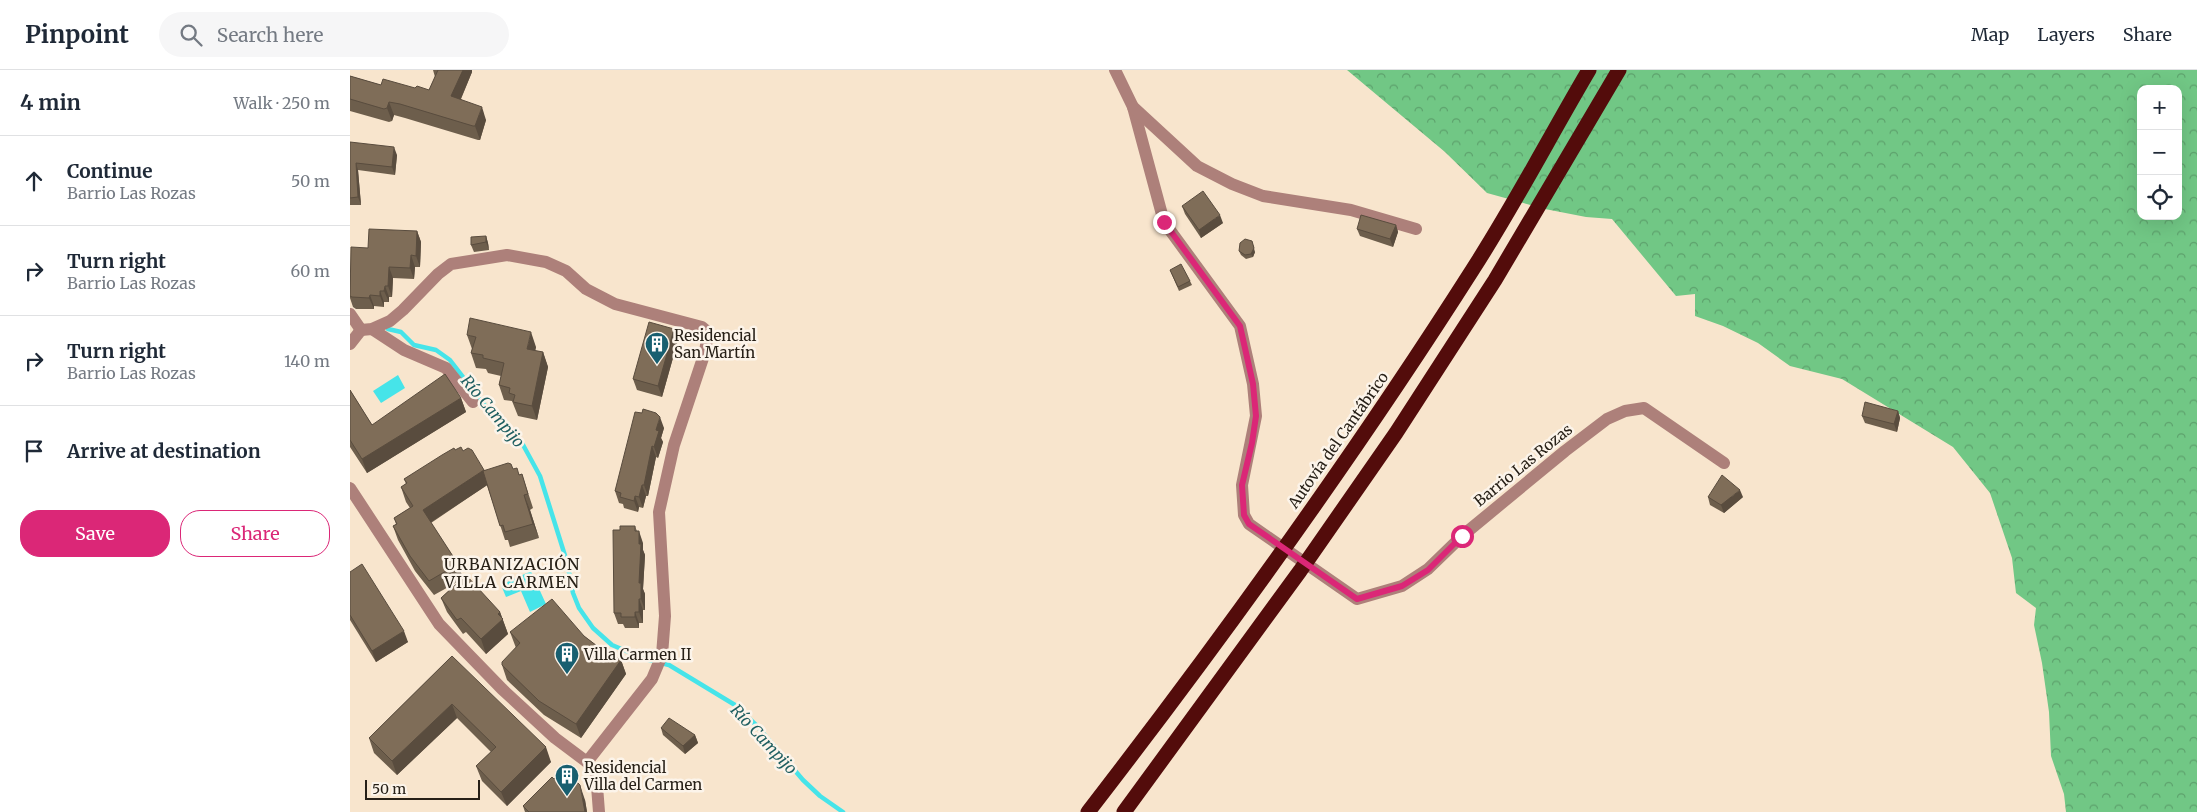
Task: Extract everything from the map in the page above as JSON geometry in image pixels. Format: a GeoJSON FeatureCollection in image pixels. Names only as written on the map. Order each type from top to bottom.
{"type":"FeatureCollection","features":[{"type":"Feature","properties":{"kind":"highway","name":"Autovía del Cantábrico"},"geometry":{"type":"LineString","coordinates":[[1088,812],[1193,675],[1375,419],[1475,267],[1588,70]]}},
{"type":"Feature","properties":{"kind":"highway"},"geometry":{"type":"LineString","coordinates":[[1124,812],[1283,594],[1396,433],[1496,280],[1619,70]]}},
{"type":"Feature","properties":{"kind":"street","name":"Barrio Las Rozas"},"geometry":{"type":"LineString","coordinates":[[1115,70],[1133,107],[1164,222],[1240,326],[1253,384],[1256,416],[1242,485],[1244,515],[1249,524],[1357,599],[1402,586],[1428,570],[1462,536],[1565,451],[1607,419],[1625,411],[1644,408],[1724,463]]}},
{"type":"Feature","properties":{"kind":"street","name":"Barrio Las Rozas"},"geometry":{"type":"LineString","coordinates":[[1133,107],[1197,166],[1232,184],[1263,196],[1351,210],[1416,229]]}},
{"type":"Feature","properties":{"kind":"street"},"geometry":{"type":"LineString","coordinates":[[350,344],[367,330],[390,321],[438,274],[451,264],[506,255],[546,262],[566,271],[586,289],[615,304],[702,327],[708,332],[705,352],[674,445],[659,512],[665,616],[662,655],[652,679],[587,762]]}},
{"type":"Feature","properties":{"kind":"street"},"geometry":{"type":"LineString","coordinates":[[350,314],[367,330],[404,350],[446,368],[473,402]]}},
{"type":"Feature","properties":{"kind":"street"},"geometry":{"type":"LineString","coordinates":[[350,488],[440,624],[502,689],[555,738],[587,762],[596,773],[599,812]]}},
{"type":"Feature","properties":{"kind":"green space"},"geometry":{"type":"Polygon","coordinates":[[[1347,70],[2197,70],[2197,812],[2066,812],[2064,794],[2051,756],[2049,712],[2034,625],[2036,608],[2016,593],[2012,558],[1990,493],[1953,447],[1842,379],[1790,366],[1758,343],[1723,326],[1695,316],[1695,294],[1676,296],[1612,219],[1586,217],[1545,209],[1487,193],[1445,152],[1347,70]]]}},
{"type":"Feature","properties":{"kind":"water"},"geometry":{"type":"Polygon","coordinates":[[[398,375],[405,388],[381,403],[373,391],[398,375]]]}},
{"type":"Feature","properties":{"kind":"water"},"geometry":{"type":"Polygon","coordinates":[[[531,571],[546,604],[530,612],[521,591],[506,597],[501,585],[531,571]]]}},
{"type":"Feature","properties":{"kind":"building"},"geometry":{"type":"Polygon","coordinates":[[[438,70],[463,70],[451,96],[482,107],[475,126],[400,104],[389,102],[387,108],[384,109],[350,99],[350,76],[381,85],[383,79],[429,90],[438,70]]]}},
{"type":"Feature","properties":{"kind":"building"},"geometry":{"type":"Polygon","coordinates":[[[350,142],[394,147],[392,167],[356,163],[358,197],[350,198],[350,142]]]}},
{"type":"Feature","properties":{"kind":"building"},"geometry":{"type":"Polygon","coordinates":[[[1203,191],[1220,215],[1199,230],[1182,206],[1203,191]]]}},
{"type":"Feature","properties":{"kind":"building"},"geometry":{"type":"Polygon","coordinates":[[[1361,215],[1396,225],[1390,239],[1357,229],[1361,215]]]}},
{"type":"Feature","properties":{"kind":"building"},"geometry":{"type":"Polygon","coordinates":[[[369,229],[417,231],[416,256],[411,255],[410,268],[389,267],[388,286],[385,286],[384,291],[380,291],[380,296],[370,295],[369,298],[352,297],[350,296],[351,247],[368,248],[369,229]]]}},
{"type":"Feature","properties":{"kind":"building"},"geometry":{"type":"Polygon","coordinates":[[[486,236],[486,242],[471,245],[471,237],[486,236]]]}},
{"type":"Feature","properties":{"kind":"building"},"geometry":{"type":"Polygon","coordinates":[[[1245,239],[1252,241],[1254,248],[1251,254],[1245,255],[1239,251],[1240,243],[1245,239]]]}},
{"type":"Feature","properties":{"kind":"building"},"geometry":{"type":"Polygon","coordinates":[[[1181,264],[1190,281],[1178,287],[1170,270],[1181,264]]]}},
{"type":"Feature","properties":{"kind":"building"},"geometry":{"type":"Polygon","coordinates":[[[470,318],[531,332],[527,349],[543,352],[532,406],[513,402],[515,395],[509,393],[510,388],[499,385],[504,363],[483,358],[483,355],[471,353],[476,337],[467,335],[470,318]]]}},
{"type":"Feature","properties":{"kind":"building","name":"Residencial San Martín"},"geometry":{"type":"Polygon","coordinates":[[[649,322],[674,329],[658,386],[633,379],[649,322]]]}},
{"type":"Feature","properties":{"kind":"building"},"geometry":{"type":"Polygon","coordinates":[[[445,374],[461,398],[362,459],[350,440],[350,390],[372,425],[445,374]]]}},
{"type":"Feature","properties":{"kind":"building"},"geometry":{"type":"Polygon","coordinates":[[[1865,402],[1898,411],[1894,424],[1862,416],[1865,402]]]}},
{"type":"Feature","properties":{"kind":"building"},"geometry":{"type":"Polygon","coordinates":[[[643,409],[656,413],[660,417],[656,430],[659,431],[654,447],[652,446],[644,485],[642,485],[639,497],[635,496],[634,501],[620,497],[621,493],[615,491],[635,412],[642,413],[643,409]]]}},
{"type":"Feature","properties":{"kind":"building"},"geometry":{"type":"Polygon","coordinates":[[[461,447],[463,451],[468,448],[472,450],[484,470],[423,510],[458,564],[429,581],[410,556],[393,526],[397,524],[394,518],[413,506],[401,487],[407,483],[404,479],[454,448],[455,450],[461,447]]]}},
{"type":"Feature","properties":{"kind":"building"},"geometry":{"type":"Polygon","coordinates":[[[508,463],[511,464],[513,469],[517,468],[519,475],[522,474],[528,494],[524,495],[533,524],[505,532],[503,525],[500,526],[483,471],[508,463]]]}},
{"type":"Feature","properties":{"kind":"building"},"geometry":{"type":"Polygon","coordinates":[[[1722,475],[1740,490],[1721,505],[1708,497],[1722,475]]]}},
{"type":"Feature","properties":{"kind":"building"},"geometry":{"type":"Polygon","coordinates":[[[620,526],[635,526],[635,531],[639,531],[639,544],[641,544],[639,583],[641,583],[641,599],[639,599],[639,612],[635,612],[635,617],[621,617],[621,613],[614,613],[613,530],[620,530],[620,526]]]}},
{"type":"Feature","properties":{"kind":"building"},"geometry":{"type":"Polygon","coordinates":[[[362,564],[404,631],[372,651],[350,615],[350,572],[362,564]]]}},
{"type":"Feature","properties":{"kind":"building"},"geometry":{"type":"Polygon","coordinates":[[[466,575],[500,612],[498,614],[503,619],[481,639],[461,618],[457,620],[441,598],[466,575]]]}},
{"type":"Feature","properties":{"kind":"building","name":"Villa Carmen II"},"geometry":{"type":"Polygon","coordinates":[[[552,599],[584,636],[601,649],[621,660],[576,724],[539,701],[502,665],[502,662],[520,643],[510,632],[552,599]]]}},
{"type":"Feature","properties":{"kind":"building"},"geometry":{"type":"Polygon","coordinates":[[[452,656],[546,747],[501,792],[476,766],[496,747],[452,704],[392,761],[369,738],[452,656]]]}},
{"type":"Feature","properties":{"kind":"building"},"geometry":{"type":"Polygon","coordinates":[[[669,718],[695,735],[683,746],[661,728],[669,718]]]}},
{"type":"Feature","properties":{"kind":"building"},"geometry":{"type":"Polygon","coordinates":[[[562,772],[569,779],[572,777],[580,785],[585,812],[529,812],[523,806],[552,777],[554,779],[562,772]]]}},
{"type":"Feature","properties":{"kind":"waterway","name":"Río Campijo"},"geometry":{"type":"LineString","coordinates":[[388,329],[401,332],[414,345],[436,350],[450,360],[490,412],[522,443],[540,476],[567,562],[573,593],[579,608],[593,628],[612,645],[645,659],[669,665],[735,705],[757,726],[803,780],[820,796],[843,812]]}},
{"type":"Feature","properties":{"kind":"place","name":"Residencial San Martín"},"geometry":{"type":"Point","coordinates":[657,365]}},
{"type":"Feature","properties":{"kind":"place","name":"Villa Carmen II"},"geometry":{"type":"Point","coordinates":[567,675]}},
{"type":"Feature","properties":{"kind":"place","name":"Residencial Villa del Carmen"},"geometry":{"type":"Point","coordinates":[567,797]}},
{"type":"Feature","properties":{"kind":"district","name":"URBANIZACIÓN VILLA CARMEN"},"geometry":{"type":"Point","coordinates":[512,573]}},
{"type":"Feature","properties":{"kind":"route"},"geometry":{"type":"LineString","coordinates":[[1164,222],[1240,326],[1253,384],[1256,416],[1242,485],[1244,515],[1249,524],[1357,599],[1402,586],[1428,570],[1462,536]]}}]}
